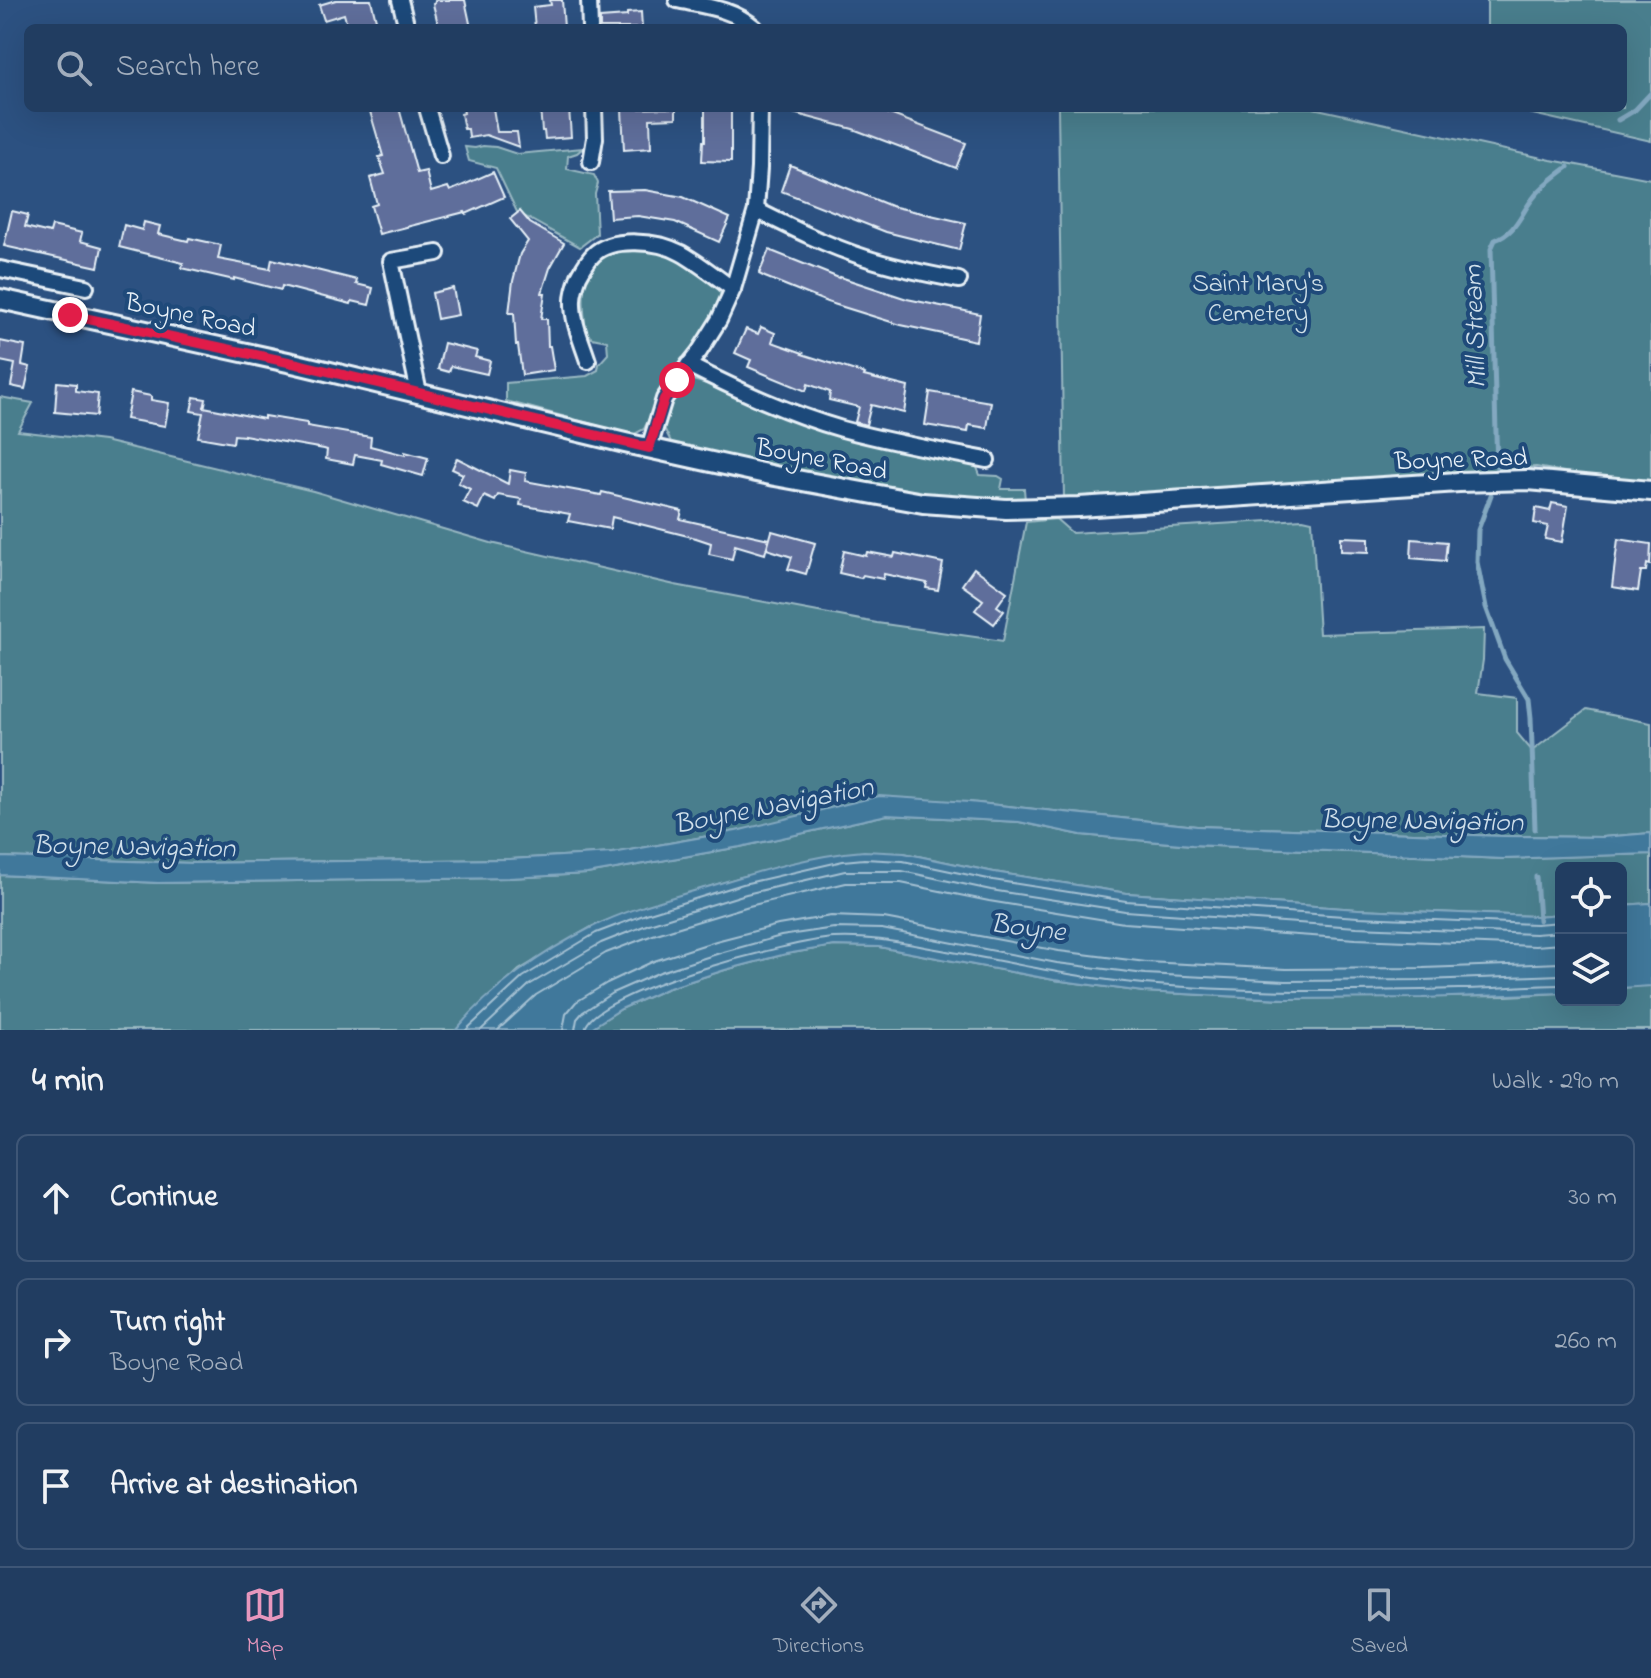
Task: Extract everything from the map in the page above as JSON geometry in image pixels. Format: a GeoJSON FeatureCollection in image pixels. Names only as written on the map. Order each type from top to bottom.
{"type":"FeatureCollection","features":[{"type":"Feature","properties":{"kind":"street"},"geometry":{"type":"LineString","coordinates":[[400,0],[406,24]]}},
{"type":"Feature","properties":{"kind":"street"},"geometry":{"type":"LineString","coordinates":[[589,0],[590,24]]}},
{"type":"Feature","properties":{"kind":"street"},"geometry":{"type":"LineString","coordinates":[[677,0],[728,12],[743,17],[751,24]]}},
{"type":"Feature","properties":{"kind":"street"},"geometry":{"type":"LineString","coordinates":[[428,112],[441,156]]}},
{"type":"Feature","properties":{"kind":"street"},"geometry":{"type":"LineString","coordinates":[[591,162],[595,138],[594,112]]}},
{"type":"Feature","properties":{"kind":"street"},"geometry":{"type":"LineString","coordinates":[[649,448],[664,399],[719,320],[733,289],[756,210],[760,112]]}},
{"type":"Feature","properties":{"kind":"street"},"geometry":{"type":"LineString","coordinates":[[756,210],[864,258],[959,280]]}},
{"type":"Feature","properties":{"kind":"street"},"geometry":{"type":"LineString","coordinates":[[588,361],[574,318],[572,300],[584,268],[593,254],[606,246],[643,243],[680,252],[733,289]]}},
{"type":"Feature","properties":{"kind":"street"},"geometry":{"type":"LineString","coordinates":[[419,393],[391,261],[437,253]]}},
{"type":"Feature","properties":{"kind":"street"},"geometry":{"type":"LineString","coordinates":[[0,269],[86,287]]}},
{"type":"Feature","properties":{"kind":"street","name":"Boyne Road"},"geometry":{"type":"LineString","coordinates":[[0,299],[302,365],[775,476],[923,503],[1006,509],[1079,507],[1528,480],[1651,491]]}},
{"type":"Feature","properties":{"kind":"street"},"geometry":{"type":"LineString","coordinates":[[688,365],[747,393],[840,428],[892,442],[987,460]]}},
{"type":"Feature","properties":{"kind":"green space"},"geometry":{"type":"Polygon","coordinates":[[[1487,0],[1651,0],[1651,141],[1524,112],[1627,112],[1627,24],[1487,24],[1487,0]]]}},
{"type":"Feature","properties":{"kind":"green space","name":"Saint Mary's Cemetery"},"geometry":{"type":"Polygon","coordinates":[[[1058,112],[1331,112],[1651,179],[1651,482],[1536,467],[1064,500],[1058,112]]]}},
{"type":"Feature","properties":{"kind":"green space"},"geometry":{"type":"Polygon","coordinates":[[[483,146],[517,154],[583,148],[568,156],[567,169],[594,175],[598,183],[595,194],[597,234],[580,247],[517,212],[496,168],[469,161],[465,147],[483,146]]]}},
{"type":"Feature","properties":{"kind":"green space"},"geometry":{"type":"Polygon","coordinates":[[[614,251],[648,251],[673,256],[719,288],[721,298],[699,340],[669,377],[644,429],[633,435],[506,401],[506,383],[587,376],[598,370],[608,354],[607,341],[592,338],[586,333],[585,285],[593,266],[614,251]]]}},
{"type":"Feature","properties":{"kind":"green space"},"geometry":{"type":"Polygon","coordinates":[[[686,380],[710,385],[800,422],[972,463],[980,475],[1003,479],[1001,489],[1024,489],[1025,500],[936,498],[891,492],[802,476],[672,444],[663,426],[674,395],[686,380]]]}},
{"type":"Feature","properties":{"kind":"green space"},"geometry":{"type":"Polygon","coordinates":[[[0,397],[33,403],[18,431],[104,441],[313,491],[491,543],[675,585],[877,623],[1003,641],[1026,522],[1056,519],[1072,533],[1303,519],[1312,521],[1319,634],[1484,629],[1478,693],[1517,698],[1517,733],[1532,751],[1586,710],[1651,723],[1651,833],[1602,837],[1504,836],[1197,826],[969,802],[736,831],[613,853],[510,859],[193,863],[0,857],[0,397]]]}},
{"type":"Feature","properties":{"kind":"green space"},"geometry":{"type":"Polygon","coordinates":[[[887,815],[1019,822],[1081,835],[1192,845],[1503,859],[1651,854],[1651,903],[1627,905],[1627,862],[1555,862],[1555,914],[1536,916],[1358,909],[1127,893],[994,872],[904,853],[741,877],[593,926],[519,970],[456,1030],[0,1030],[0,875],[158,883],[509,878],[587,874],[740,847],[887,815]]]}},
{"type":"Feature","properties":{"kind":"green space"},"geometry":{"type":"Polygon","coordinates":[[[834,946],[879,947],[1054,980],[1143,992],[1281,999],[1555,993],[1555,1006],[1627,1006],[1627,987],[1651,985],[1651,1030],[588,1030],[621,1009],[666,989],[786,954],[834,946]]]}},
{"type":"Feature","properties":{"kind":"water"},"geometry":{"type":"Polygon","coordinates":[[[879,796],[969,802],[1197,826],[1504,836],[1602,837],[1651,833],[1651,854],[1503,859],[1192,845],[1081,835],[1019,822],[887,815],[740,847],[587,874],[158,883],[0,875],[0,857],[193,863],[510,859],[613,853],[736,831],[879,796]]]}},
{"type":"Feature","properties":{"kind":"water","name":"Boyne"},"geometry":{"type":"Polygon","coordinates":[[[864,851],[904,853],[994,872],[1127,893],[1358,909],[1555,914],[1555,993],[1286,999],[1143,992],[1054,980],[879,947],[834,946],[786,954],[666,989],[621,1009],[588,1030],[456,1030],[485,1000],[519,972],[555,947],[607,920],[652,903],[826,856],[864,851]]]}},
{"type":"Feature","properties":{"kind":"water"},"geometry":{"type":"Polygon","coordinates":[[[1651,903],[1651,986],[1627,988],[1627,905],[1651,903]]]}},
{"type":"Feature","properties":{"kind":"building"},"geometry":{"type":"Polygon","coordinates":[[[336,0],[371,0],[377,24],[347,24],[344,14],[324,20],[319,5],[336,0]]]}},
{"type":"Feature","properties":{"kind":"building"},"geometry":{"type":"Polygon","coordinates":[[[435,0],[465,0],[470,24],[438,24],[435,0]]]}},
{"type":"Feature","properties":{"kind":"building"},"geometry":{"type":"Polygon","coordinates":[[[550,0],[562,0],[564,24],[535,24],[533,7],[551,5],[550,0]]]}},
{"type":"Feature","properties":{"kind":"building"},"geometry":{"type":"Polygon","coordinates":[[[641,12],[642,24],[600,24],[600,18],[627,16],[627,13],[641,12]]]}},
{"type":"Feature","properties":{"kind":"building"},"geometry":{"type":"Polygon","coordinates":[[[370,112],[400,112],[417,173],[426,171],[431,192],[448,187],[450,191],[493,172],[504,197],[466,214],[379,234],[371,206],[377,204],[370,178],[385,174],[379,157],[383,156],[370,112]]]}},
{"type":"Feature","properties":{"kind":"building"},"geometry":{"type":"Polygon","coordinates":[[[494,112],[497,132],[517,132],[519,147],[486,135],[469,138],[461,114],[494,112]]]}},
{"type":"Feature","properties":{"kind":"building"},"geometry":{"type":"Polygon","coordinates":[[[540,112],[569,112],[571,137],[545,139],[540,112]]]}},
{"type":"Feature","properties":{"kind":"building"},"geometry":{"type":"Polygon","coordinates":[[[622,112],[676,112],[676,118],[650,119],[651,148],[624,150],[622,112]]]}},
{"type":"Feature","properties":{"kind":"building"},"geometry":{"type":"Polygon","coordinates":[[[705,112],[731,112],[731,162],[702,161],[705,112]]]}},
{"type":"Feature","properties":{"kind":"building"},"geometry":{"type":"Polygon","coordinates":[[[885,112],[966,143],[956,168],[853,129],[793,113],[885,112]]]}},
{"type":"Feature","properties":{"kind":"building"},"geometry":{"type":"Polygon","coordinates":[[[790,165],[891,206],[966,223],[959,250],[886,232],[781,191],[790,165]]]}},
{"type":"Feature","properties":{"kind":"building"},"geometry":{"type":"Polygon","coordinates":[[[645,190],[683,197],[730,218],[719,242],[675,222],[638,216],[610,218],[608,191],[645,190]]]}},
{"type":"Feature","properties":{"kind":"building"},"geometry":{"type":"Polygon","coordinates":[[[12,211],[28,215],[25,227],[50,233],[52,226],[82,233],[80,241],[102,247],[98,267],[4,246],[12,211]]]}},
{"type":"Feature","properties":{"kind":"building"},"geometry":{"type":"Polygon","coordinates":[[[520,211],[530,223],[564,243],[550,268],[542,293],[545,293],[541,319],[547,319],[548,346],[554,370],[522,375],[514,313],[509,313],[520,254],[528,241],[510,219],[520,211]]]}},
{"type":"Feature","properties":{"kind":"building"},"geometry":{"type":"Polygon","coordinates":[[[144,222],[160,226],[158,234],[221,245],[218,259],[270,269],[272,259],[357,280],[356,284],[373,288],[369,305],[352,301],[351,304],[282,286],[281,290],[182,268],[183,263],[119,247],[124,225],[142,230],[144,222]]]}},
{"type":"Feature","properties":{"kind":"building"},"geometry":{"type":"Polygon","coordinates":[[[769,250],[839,278],[907,299],[980,314],[976,341],[901,325],[827,302],[765,277],[759,274],[769,250]]]}},
{"type":"Feature","properties":{"kind":"building"},"geometry":{"type":"Polygon","coordinates":[[[453,288],[458,315],[437,319],[432,293],[453,288]]]}},
{"type":"Feature","properties":{"kind":"building"},"geometry":{"type":"Polygon","coordinates":[[[761,327],[775,333],[772,342],[864,376],[908,387],[904,413],[871,405],[866,425],[855,422],[859,407],[829,400],[830,392],[808,384],[806,391],[748,367],[751,360],[735,353],[746,329],[758,334],[761,327]]]}},
{"type":"Feature","properties":{"kind":"building"},"geometry":{"type":"Polygon","coordinates":[[[0,341],[25,346],[22,365],[30,367],[25,389],[11,386],[15,364],[0,361],[0,341]]]}},
{"type":"Feature","properties":{"kind":"building"},"geometry":{"type":"Polygon","coordinates":[[[444,343],[477,351],[475,357],[490,361],[487,374],[451,366],[449,372],[438,369],[444,343]]]}},
{"type":"Feature","properties":{"kind":"building"},"geometry":{"type":"Polygon","coordinates":[[[57,382],[76,384],[76,391],[98,394],[96,416],[55,412],[57,382]]]}},
{"type":"Feature","properties":{"kind":"building"},"geometry":{"type":"Polygon","coordinates":[[[131,392],[169,403],[165,426],[126,419],[131,392]]]}},
{"type":"Feature","properties":{"kind":"building"},"geometry":{"type":"Polygon","coordinates":[[[930,392],[991,402],[987,428],[969,425],[968,432],[925,425],[930,392]]]}},
{"type":"Feature","properties":{"kind":"building"},"geometry":{"type":"Polygon","coordinates":[[[194,397],[206,399],[204,407],[264,419],[264,416],[307,423],[307,426],[371,437],[370,446],[428,458],[423,476],[381,464],[382,460],[355,455],[353,464],[326,459],[327,450],[324,449],[244,435],[234,435],[233,443],[198,437],[203,413],[191,411],[194,397]]]}},
{"type":"Feature","properties":{"kind":"building"},"geometry":{"type":"Polygon","coordinates":[[[457,458],[508,484],[510,470],[526,473],[525,481],[601,495],[602,492],[682,511],[680,519],[769,539],[765,554],[735,545],[732,559],[709,554],[711,543],[696,538],[612,517],[610,529],[568,521],[570,514],[520,505],[521,499],[498,495],[495,501],[484,496],[478,509],[463,502],[470,489],[458,483],[463,474],[452,469],[457,458]]]}},
{"type":"Feature","properties":{"kind":"building"},"geometry":{"type":"Polygon","coordinates":[[[1552,503],[1568,506],[1562,542],[1545,539],[1548,526],[1534,523],[1536,508],[1550,511],[1552,503]]]}},
{"type":"Feature","properties":{"kind":"building"},"geometry":{"type":"Polygon","coordinates":[[[772,531],[815,543],[806,574],[788,569],[792,557],[767,549],[772,531]]]}},
{"type":"Feature","properties":{"kind":"building"},"geometry":{"type":"Polygon","coordinates":[[[1341,537],[1369,538],[1369,552],[1341,551],[1341,537]]]}},
{"type":"Feature","properties":{"kind":"building"},"geometry":{"type":"Polygon","coordinates":[[[1412,539],[1447,542],[1445,561],[1411,558],[1412,539]]]}},
{"type":"Feature","properties":{"kind":"building"},"geometry":{"type":"Polygon","coordinates":[[[1618,539],[1651,544],[1650,565],[1647,564],[1646,571],[1641,571],[1638,591],[1612,587],[1618,539]]]}},
{"type":"Feature","properties":{"kind":"building"},"geometry":{"type":"Polygon","coordinates":[[[844,551],[866,556],[867,552],[894,557],[895,553],[943,563],[938,590],[926,588],[927,583],[884,574],[883,579],[839,573],[844,551]]]}},
{"type":"Feature","properties":{"kind":"building"},"geometry":{"type":"Polygon","coordinates":[[[974,568],[1007,592],[997,606],[1004,611],[994,624],[975,610],[983,600],[962,585],[974,568]]]}},
{"type":"Feature","properties":{"kind":"waterway","name":"Mill Stream"},"geometry":{"type":"LineString","coordinates":[[1618,120],[1635,110],[1651,93]]}},
{"type":"Feature","properties":{"kind":"waterway","name":"Mill Stream"},"geometry":{"type":"LineString","coordinates":[[1497,470],[1491,249],[1495,240],[1513,227],[1538,193],[1568,167]]}},
{"type":"Feature","properties":{"kind":"waterway","name":"Mill Stream"},"geometry":{"type":"LineString","coordinates":[[1491,495],[1478,530],[1477,562],[1486,607],[1505,659],[1529,699],[1535,829]]}},
{"type":"Feature","properties":{"kind":"waterway","name":"Mill Stream"},"geometry":{"type":"LineString","coordinates":[[1536,877],[1539,920]]}},
{"type":"Feature","properties":{"kind":"route"},"geometry":{"type":"LineString","coordinates":[[70,315],[302,365],[649,448],[664,399],[677,380]]}},
{"type":"Feature","properties":{"kind":"water label","name":"Boyne Navigation"},"geometry":{"type":"Point","coordinates":[773,804]}},
{"type":"Feature","properties":{"kind":"water label","name":"Boyne Navigation"},"geometry":{"type":"Point","coordinates":[1422,819]}},
{"type":"Feature","properties":{"kind":"water label","name":"Boyne Navigation"},"geometry":{"type":"Point","coordinates":[134,845]}}]}
